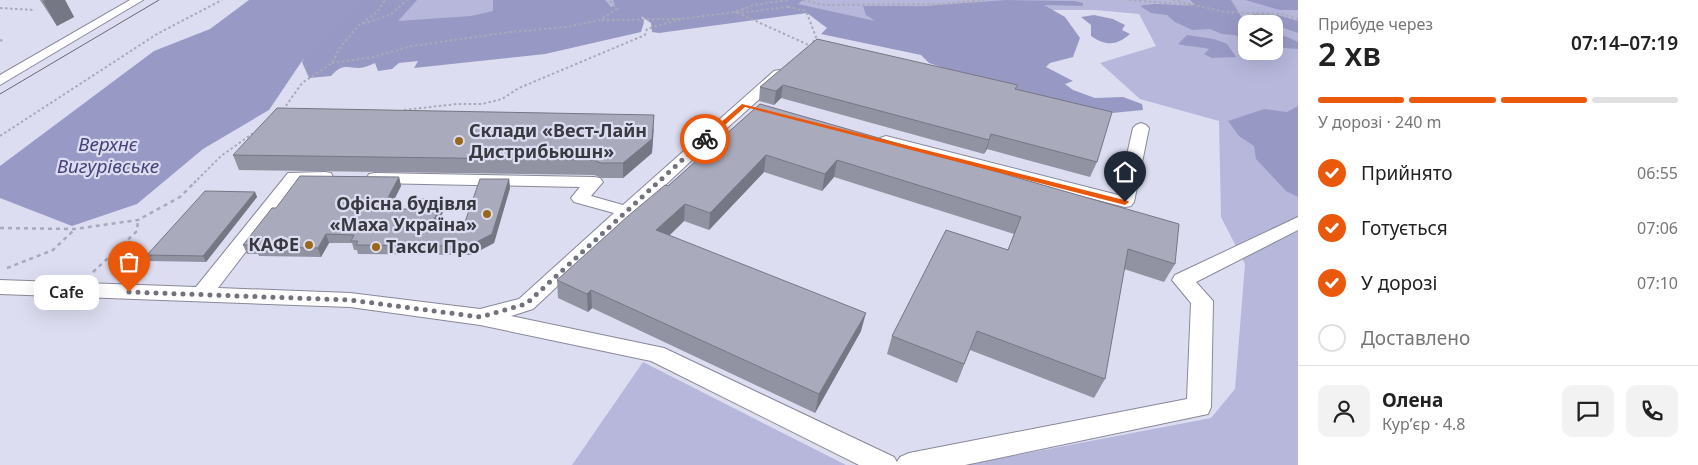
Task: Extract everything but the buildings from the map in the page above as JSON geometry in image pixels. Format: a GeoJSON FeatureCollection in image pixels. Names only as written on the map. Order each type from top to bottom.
{"type":"FeatureCollection","features":[{"type":"Feature","properties":{"kind":"street"},"geometry":{"type":"LineString","coordinates":[[0,81],[138,0]]}},
{"type":"Feature","properties":{"kind":"street"},"geometry":{"type":"LineString","coordinates":[[480,317],[526,304],[702,142],[789,66]]}},
{"type":"Feature","properties":{"kind":"street"},"geometry":{"type":"LineString","coordinates":[[744,105],[760,108]]}},
{"type":"Feature","properties":{"kind":"street"},"geometry":{"type":"LineString","coordinates":[[875,138],[1125,202],[1141,128]]}},
{"type":"Feature","properties":{"kind":"street"},"geometry":{"type":"LineString","coordinates":[[201,295],[294,177],[342,178]]}},
{"type":"Feature","properties":{"kind":"street"},"geometry":{"type":"LineString","coordinates":[[362,178],[594,182],[580,198],[626,211]]}},
{"type":"Feature","properties":{"kind":"street"},"geometry":{"type":"LineString","coordinates":[[0,287],[350,300],[480,317],[656,354],[885,465]]}},
{"type":"Feature","properties":{"kind":"lane"},"geometry":{"type":"LineString","coordinates":[[909,465],[1199,407],[1202,301],[1182,280],[1298,223]]}},
{"type":"Feature","properties":{"kind":"path"},"geometry":{"type":"LineString","coordinates":[[0,136],[157,34],[222,0]]}},
{"type":"Feature","properties":{"kind":"path"},"geometry":{"type":"LineString","coordinates":[[332,63],[339,49],[359,25],[377,12],[385,0]]}},
{"type":"Feature","properties":{"kind":"path"},"geometry":{"type":"LineString","coordinates":[[359,25],[390,15],[407,0]]}},
{"type":"Feature","properties":{"kind":"path"},"geometry":{"type":"LineString","coordinates":[[600,20],[617,9],[609,0]]}},
{"type":"Feature","properties":{"kind":"path"},"geometry":{"type":"LineString","coordinates":[[736,13],[754,5],[789,0]]}},
{"type":"Feature","properties":{"kind":"path"},"geometry":{"type":"LineString","coordinates":[[803,0],[822,5],[943,4],[986,0]]}},
{"type":"Feature","properties":{"kind":"path"},"geometry":{"type":"LineString","coordinates":[[1130,0],[1203,6]]}},
{"type":"Feature","properties":{"kind":"path"},"geometry":{"type":"LineString","coordinates":[[1174,0],[1225,12],[1282,14],[1298,19]]}},
{"type":"Feature","properties":{"kind":"path"},"geometry":{"type":"LineString","coordinates":[[277,115],[283,111],[302,84],[332,63],[373,57],[412,46],[600,20],[681,20],[736,13],[788,7],[806,11],[816,37],[811,46],[736,13]]}},
{"type":"Feature","properties":{"kind":"path"},"geometry":{"type":"LineString","coordinates":[[0,8],[34,10]]}},
{"type":"Feature","properties":{"kind":"path"},"geometry":{"type":"LineString","coordinates":[[400,111],[457,104],[482,104],[502,99],[518,88],[645,35],[647,29],[681,20]]}},
{"type":"Feature","properties":{"kind":"path"},"geometry":{"type":"LineString","coordinates":[[0,228],[76,229],[138,220],[180,197],[221,156],[259,128]]}},
{"type":"Feature","properties":{"kind":"path"},"geometry":{"type":"LineString","coordinates":[[93,272],[138,231],[138,220]]}},
{"type":"Feature","properties":{"kind":"path"},"geometry":{"type":"LineString","coordinates":[[7,268],[53,250],[76,229]]}},
{"type":"Feature","properties":{"kind":"shaded area"},"geometry":{"type":"Polygon","coordinates":[[[361,0],[417,0],[398,21],[471,16],[493,11],[493,0],[605,0],[611,7],[615,6],[613,0],[803,0],[798,4],[875,21],[866,15],[863,6],[925,6],[1006,0],[1075,1],[1083,3],[1083,6],[1044,5],[1065,17],[1080,38],[1073,57],[1050,63],[1046,67],[1073,81],[1065,84],[1073,90],[1095,98],[1123,97],[1142,104],[1143,110],[1112,113],[1086,110],[960,80],[962,74],[929,63],[921,55],[821,34],[827,28],[807,13],[659,33],[652,32],[651,23],[641,16],[644,22],[641,32],[545,54],[414,68],[418,61],[399,63],[392,69],[378,71],[375,63],[361,68],[344,67],[331,76],[309,78],[302,62],[327,24],[361,0]]]}},
{"type":"Feature","properties":{"kind":"shaded area"},"geometry":{"type":"Polygon","coordinates":[[[416,0],[1298,0],[1298,465],[965,465],[1211,418],[1235,389],[1245,264],[1221,217],[1219,121],[1140,99],[1100,63],[1156,46],[1139,14],[1095,10],[1025,10],[920,43],[785,5],[369,39],[416,0]]]}},
{"type":"Feature","properties":{"kind":"shaded area"},"geometry":{"type":"Polygon","coordinates":[[[1190,0],[1231,0],[1240,15],[1238,15],[1238,37],[1222,34],[1210,29],[1192,30],[1175,22],[1167,15],[1151,13],[1140,6],[1154,4],[1195,5],[1190,0]]]}},
{"type":"Feature","properties":{"kind":"shaded area"},"geometry":{"type":"Polygon","coordinates":[[[1245,0],[1298,0],[1298,10],[1280,10],[1245,0]]]}},
{"type":"Feature","properties":{"kind":"shaded area"},"geometry":{"type":"Polygon","coordinates":[[[1094,15],[1113,19],[1125,25],[1122,30],[1130,34],[1115,43],[1101,42],[1091,36],[1091,25],[1081,17],[1094,15]]]}},
{"type":"Feature","properties":{"kind":"shaded area"},"geometry":{"type":"Polygon","coordinates":[[[1283,16],[1298,21],[1298,33],[1283,28],[1283,16]]]}},
{"type":"Feature","properties":{"kind":"shaded area"},"geometry":{"type":"Polygon","coordinates":[[[1187,35],[1214,39],[1227,44],[1236,57],[1212,58],[1204,54],[1209,49],[1178,44],[1187,35]]]}},
{"type":"Feature","properties":{"kind":"shaded area"},"geometry":{"type":"Polygon","coordinates":[[[1283,35],[1298,42],[1298,49],[1283,48],[1283,35]]]}},
{"type":"Feature","properties":{"kind":"shaded area"},"geometry":{"type":"Polygon","coordinates":[[[1298,106],[1298,197],[1286,191],[1256,159],[1254,146],[1239,136],[1228,121],[1264,109],[1287,112],[1298,106]]]}},
{"type":"Feature","properties":{"kind":"shaded area"},"geometry":{"type":"Polygon","coordinates":[[[643,362],[846,465],[572,465],[643,362]]]}},
{"type":"Feature","properties":{"kind":"water","name":"Верхнє Вигурівське"},"geometry":{"type":"Polygon","coordinates":[[[249,0],[369,0],[302,61],[269,110],[203,149],[137,204],[72,226],[0,198],[0,166],[154,51],[210,29],[249,0]]]}},
{"type":"Feature","properties":{"kind":"tram line"},"geometry":{"type":"LineString","coordinates":[[0,94],[159,0]]}},
{"type":"Feature","properties":{"kind":"way so far"},"geometry":{"type":"LineString","coordinates":[[129,292],[350,300],[480,317],[526,304],[705,139]]}},
{"type":"Feature","properties":{"kind":"place","name":"Склади «Вест-Лайн Дистрибьюшн»"},"geometry":{"type":"Point","coordinates":[459,141]}},
{"type":"Feature","properties":{"kind":"place","name":"Офісна будівля «Маха Україна»"},"geometry":{"type":"Point","coordinates":[487,214]}},
{"type":"Feature","properties":{"kind":"place","name":"КАФЕ"},"geometry":{"type":"Point","coordinates":[309,245]}},
{"type":"Feature","properties":{"kind":"place","name":"Такси Про"},"geometry":{"type":"Point","coordinates":[376,247]}},
{"type":"Feature","properties":{"kind":"place","name":"Cafe"},"geometry":{"type":"Point","coordinates":[129,292]}},
{"type":"Feature","properties":{"kind":"route"},"geometry":{"type":"LineString","coordinates":[[705,139],[744,105],[1125,202]]}}]}
